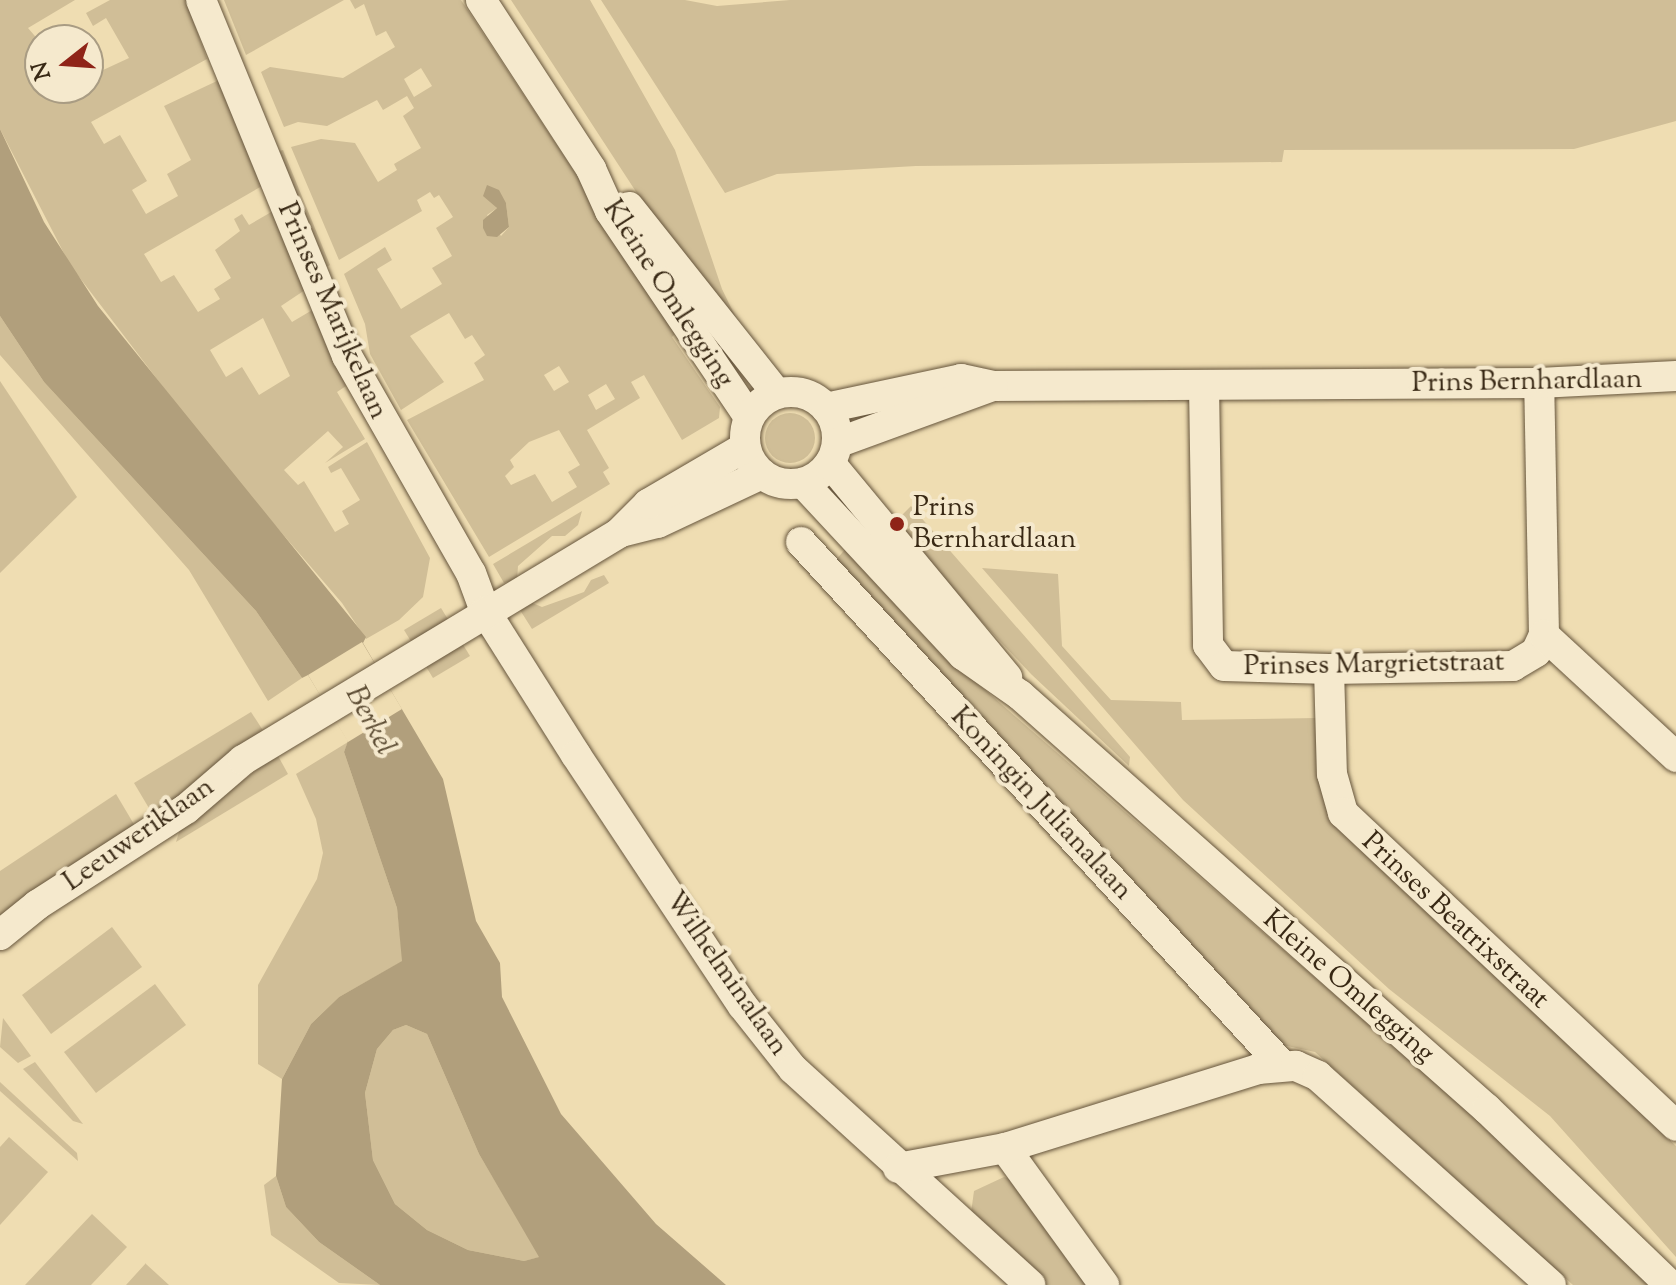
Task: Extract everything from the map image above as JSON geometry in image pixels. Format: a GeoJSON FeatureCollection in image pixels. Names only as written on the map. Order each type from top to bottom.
{"type":"FeatureCollection","features":[{"type":"Feature","properties":{"kind":"street","name":"Prinses Marijkelaan"},"geometry":{"type":"LineString","coordinates":[[201,0],[347,356],[385,430],[471,573],[485,611]]}},
{"type":"Feature","properties":{"kind":"street","name":"Kleine Omlegging"},"geometry":{"type":"LineString","coordinates":[[481,0],[591,169],[610,211],[747,432]]}},
{"type":"Feature","properties":{"kind":"street","name":"Kleine Omlegging"},"geometry":{"type":"LineString","coordinates":[[591,169],[624,200],[777,394]]}},
{"type":"Feature","properties":{"kind":"street","name":"Prins Bernhardlaan"},"geometry":{"type":"LineString","coordinates":[[826,408],[931,382],[961,379],[993,386],[1539,383],[1676,376]]}},
{"type":"Feature","properties":{"kind":"street","name":"Prinses Margrietstraat"},"geometry":{"type":"LineString","coordinates":[[1204,385],[1208,645],[1224,666],[1329,669],[1513,666],[1536,652],[1544,635],[1539,383]]}},
{"type":"Feature","properties":{"kind":"street","name":"Prins Bernhardlaan"},"geometry":{"type":"LineString","coordinates":[[834,453],[993,386]]}},
{"type":"Feature","properties":{"kind":"street"},"geometry":{"type":"LineString","coordinates":[[485,611],[619,533],[648,504],[747,432],[777,394],[802,393],[826,408],[834,453],[803,483],[776,482],[762,474],[747,432]]}},
{"type":"Feature","properties":{"kind":"street","name":"Kleine Omlegging"},"geometry":{"type":"LineString","coordinates":[[834,453],[982,641],[1020,695]]}},
{"type":"Feature","properties":{"kind":"street"},"geometry":{"type":"LineString","coordinates":[[619,533],[658,523],[762,474]]}},
{"type":"Feature","properties":{"kind":"street","name":"Kleine Omlegging"},"geometry":{"type":"LineString","coordinates":[[803,483],[963,655],[1020,695],[1487,1109],[1670,1285]]}},
{"type":"Feature","properties":{"kind":"street","name":"Koningin Julianalaan"},"geometry":{"type":"LineString","coordinates":[[801,542],[1282,1065],[1318,1076],[1551,1285]]}},
{"type":"Feature","properties":{"kind":"street","name":"Leeuweriklaan"},"geometry":{"type":"LineString","coordinates":[[0,935],[37,905],[186,809],[243,760],[485,611]]}},
{"type":"Feature","properties":{"kind":"street","name":"Wilhelminalaan"},"geometry":{"type":"LineString","coordinates":[[485,611],[743,1006],[793,1069],[898,1168],[1030,1285]]}},
{"type":"Feature","properties":{"kind":"street"},"geometry":{"type":"LineString","coordinates":[[1544,635],[1676,757]]}},
{"type":"Feature","properties":{"kind":"street","name":"Prinses Beatrixstraat"},"geometry":{"type":"LineString","coordinates":[[1329,669],[1332,774],[1343,813],[1676,1126]]}},
{"type":"Feature","properties":{"kind":"street"},"geometry":{"type":"LineString","coordinates":[[898,1168],[1005,1148],[1282,1065]]}},
{"type":"Feature","properties":{"kind":"street"},"geometry":{"type":"LineString","coordinates":[[1005,1148],[1104,1285]]}},
{"type":"Feature","properties":{"kind":"shaded area"},"geometry":{"type":"Polygon","coordinates":[[[0,0],[75,0],[35,24],[24,24],[24,104],[104,104],[104,70],[129,58],[106,18],[92,24],[86,13],[110,0],[186,0],[207,59],[91,122],[104,144],[120,135],[147,181],[132,190],[146,214],[178,196],[167,174],[191,160],[164,106],[219,80],[262,186],[144,254],[161,282],[174,275],[198,312],[220,299],[214,289],[231,278],[215,250],[240,231],[234,219],[242,214],[249,225],[273,211],[305,290],[281,306],[292,322],[314,309],[346,386],[337,392],[365,439],[325,463],[343,447],[328,431],[284,470],[298,485],[304,481],[335,532],[349,524],[342,511],[360,500],[341,468],[331,473],[328,467],[367,442],[430,558],[423,597],[399,620],[366,639],[342,603],[218,459],[70,265],[0,129],[0,0]],[[263,318],[210,350],[226,377],[242,367],[259,395],[290,376],[263,318]]]}},
{"type":"Feature","properties":{"kind":"shaded area"},"geometry":{"type":"Polygon","coordinates":[[[224,0],[344,0],[246,55],[224,0]]]}},
{"type":"Feature","properties":{"kind":"shaded area"},"geometry":{"type":"Polygon","coordinates":[[[350,0],[461,0],[679,330],[672,337],[720,407],[719,418],[682,440],[644,375],[631,382],[640,398],[587,430],[609,468],[603,472],[610,484],[489,557],[407,420],[484,380],[474,363],[485,355],[472,335],[465,339],[449,313],[410,336],[444,382],[401,410],[370,354],[365,324],[344,274],[385,247],[392,260],[377,269],[401,309],[442,284],[432,268],[452,256],[436,228],[453,217],[439,195],[434,198],[430,192],[417,200],[422,211],[339,260],[291,147],[321,139],[355,143],[378,182],[397,170],[394,164],[421,148],[403,116],[414,108],[407,96],[383,110],[377,100],[327,126],[298,122],[284,127],[261,72],[270,67],[343,78],[395,47],[386,31],[376,36],[364,4],[355,9],[350,0]],[[421,68],[404,79],[414,97],[432,86],[421,68]],[[492,201],[497,208],[487,215],[501,236],[509,227],[506,203],[492,201]],[[559,366],[544,375],[554,391],[569,382],[559,366]],[[606,384],[588,395],[596,410],[615,399],[606,384]],[[559,430],[529,442],[510,460],[514,467],[505,476],[511,485],[535,474],[552,502],[577,487],[568,472],[580,465],[559,430]]]}},
{"type":"Feature","properties":{"kind":"shaded area"},"geometry":{"type":"Polygon","coordinates":[[[511,0],[590,0],[675,150],[722,289],[742,330],[659,227],[511,0]]]}},
{"type":"Feature","properties":{"kind":"shaded area"},"geometry":{"type":"Polygon","coordinates":[[[601,0],[685,0],[717,6],[790,0],[1676,0],[1676,121],[1574,149],[1284,150],[1282,162],[916,166],[777,174],[725,193],[601,0]]]}},
{"type":"Feature","properties":{"kind":"shaded area"},"geometry":{"type":"Polygon","coordinates":[[[283,150],[330,265],[327,267],[279,151],[283,150]]]}},
{"type":"Feature","properties":{"kind":"shaded area"},"geometry":{"type":"Polygon","coordinates":[[[0,316],[44,382],[256,611],[302,678],[268,701],[189,570],[0,355],[0,316]]]}},
{"type":"Feature","properties":{"kind":"shaded area"},"geometry":{"type":"Polygon","coordinates":[[[0,381],[77,497],[0,573],[0,381]]]}},
{"type":"Feature","properties":{"kind":"shaded area"},"geometry":{"type":"Polygon","coordinates":[[[790,413],[807,421],[815,438],[807,455],[790,463],[773,455],[765,438],[773,421],[790,413]]]}},
{"type":"Feature","properties":{"kind":"shaded area"},"geometry":{"type":"Polygon","coordinates":[[[911,506],[1130,757],[1129,766],[1031,674],[901,536],[909,528],[899,518],[911,506]]]}},
{"type":"Feature","properties":{"kind":"shaded area"},"geometry":{"type":"Polygon","coordinates":[[[582,511],[578,525],[565,536],[552,536],[518,566],[517,580],[504,583],[493,564],[582,511]]]}},
{"type":"Feature","properties":{"kind":"shaded area"},"geometry":{"type":"Polygon","coordinates":[[[850,544],[976,682],[1461,1105],[1651,1285],[1573,1285],[1315,1052],[1278,1044],[833,563],[850,544]]]}},
{"type":"Feature","properties":{"kind":"shaded area"},"geometry":{"type":"Polygon","coordinates":[[[982,568],[1058,574],[1062,646],[1111,700],[1181,702],[1182,720],[1317,718],[1345,832],[1676,1146],[1676,1257],[1550,1116],[1389,989],[1183,800],[982,568]]]}},
{"type":"Feature","properties":{"kind":"shaded area"},"geometry":{"type":"Polygon","coordinates":[[[604,575],[609,583],[532,629],[520,610],[530,602],[542,607],[584,592],[591,580],[604,575]]]}},
{"type":"Feature","properties":{"kind":"shaded area"},"geometry":{"type":"Polygon","coordinates":[[[441,608],[449,621],[412,643],[404,630],[441,608]]]}},
{"type":"Feature","properties":{"kind":"shaded area"},"geometry":{"type":"Polygon","coordinates":[[[462,643],[470,656],[433,678],[425,665],[462,643]]]}},
{"type":"Feature","properties":{"kind":"shaded area"},"geometry":{"type":"Polygon","coordinates":[[[251,712],[264,732],[153,815],[134,783],[251,712]]]}},
{"type":"Feature","properties":{"kind":"shaded area"},"geometry":{"type":"Polygon","coordinates":[[[348,742],[344,752],[397,908],[403,961],[339,997],[311,1024],[282,1079],[258,1064],[258,985],[317,879],[323,853],[316,819],[296,774],[348,742]]]}},
{"type":"Feature","properties":{"kind":"shaded area"},"geometry":{"type":"Polygon","coordinates":[[[277,754],[288,774],[176,842],[180,829],[277,754]]]}},
{"type":"Feature","properties":{"kind":"shaded area"},"geometry":{"type":"Polygon","coordinates":[[[116,794],[135,826],[0,918],[0,871],[116,794]]]}},
{"type":"Feature","properties":{"kind":"shaded area"},"geometry":{"type":"Polygon","coordinates":[[[112,927],[142,967],[51,1034],[22,995],[112,927]]]}},
{"type":"Feature","properties":{"kind":"shaded area"},"geometry":{"type":"Polygon","coordinates":[[[155,984],[186,1025],[96,1093],[64,1052],[155,984]]]}},
{"type":"Feature","properties":{"kind":"shaded area"},"geometry":{"type":"Polygon","coordinates":[[[3,1018],[31,1056],[18,1063],[0,1047],[3,1018]]]}},
{"type":"Feature","properties":{"kind":"shaded area"},"geometry":{"type":"Polygon","coordinates":[[[406,1025],[427,1034],[479,1154],[540,1257],[524,1261],[468,1250],[427,1230],[395,1204],[373,1160],[365,1093],[377,1049],[393,1030],[406,1025]]]}},
{"type":"Feature","properties":{"kind":"shaded area"},"geometry":{"type":"Polygon","coordinates":[[[35,1062],[83,1124],[73,1121],[23,1069],[35,1062]]]}},
{"type":"Feature","properties":{"kind":"shaded area"},"geometry":{"type":"Polygon","coordinates":[[[0,1082],[77,1153],[78,1161],[0,1091],[0,1082]]]}},
{"type":"Feature","properties":{"kind":"shaded area"},"geometry":{"type":"Polygon","coordinates":[[[9,1137],[48,1172],[0,1225],[0,1147],[9,1137]]]}},
{"type":"Feature","properties":{"kind":"shaded area"},"geometry":{"type":"Polygon","coordinates":[[[276,1176],[286,1207],[319,1242],[380,1285],[339,1283],[271,1235],[264,1185],[276,1176]]]}},
{"type":"Feature","properties":{"kind":"shaded area"},"geometry":{"type":"Polygon","coordinates":[[[1004,1177],[1010,1179],[1091,1285],[1043,1285],[971,1213],[974,1191],[1004,1177]]]}},
{"type":"Feature","properties":{"kind":"shaded area"},"geometry":{"type":"Polygon","coordinates":[[[92,1214],[127,1247],[91,1285],[25,1285],[92,1214]]]}},
{"type":"Feature","properties":{"kind":"shaded area"},"geometry":{"type":"Polygon","coordinates":[[[146,1264],[169,1285],[126,1285],[146,1264]]]}},
{"type":"Feature","properties":{"kind":"water","name":"Berkel"},"geometry":{"type":"Polygon","coordinates":[[[0,129],[44,222],[98,306],[366,637],[363,643],[443,779],[476,921],[500,963],[502,997],[561,1114],[656,1224],[726,1285],[380,1285],[319,1242],[286,1207],[276,1176],[282,1079],[311,1024],[339,997],[402,961],[397,908],[344,752],[348,741],[308,675],[302,678],[256,611],[44,382],[0,316],[0,129]],[[406,1025],[393,1030],[377,1049],[365,1093],[373,1160],[395,1204],[427,1230],[468,1250],[524,1261],[539,1257],[479,1154],[427,1034],[406,1025]]]}},
{"type":"Feature","properties":{"kind":"water"},"geometry":{"type":"Polygon","coordinates":[[[487,185],[499,190],[506,203],[509,227],[497,237],[487,236],[483,228],[483,220],[497,208],[483,196],[487,185]]]}},
{"type":"Feature","properties":{"kind":"pier"},"geometry":{"type":"Polygon","coordinates":[[[362,642],[402,709],[348,742],[308,675],[362,642]]]}},
{"type":"Feature","properties":{"kind":"place","name":"Prins Bernhardlaan"},"geometry":{"type":"Point","coordinates":[897,524]}}]}
